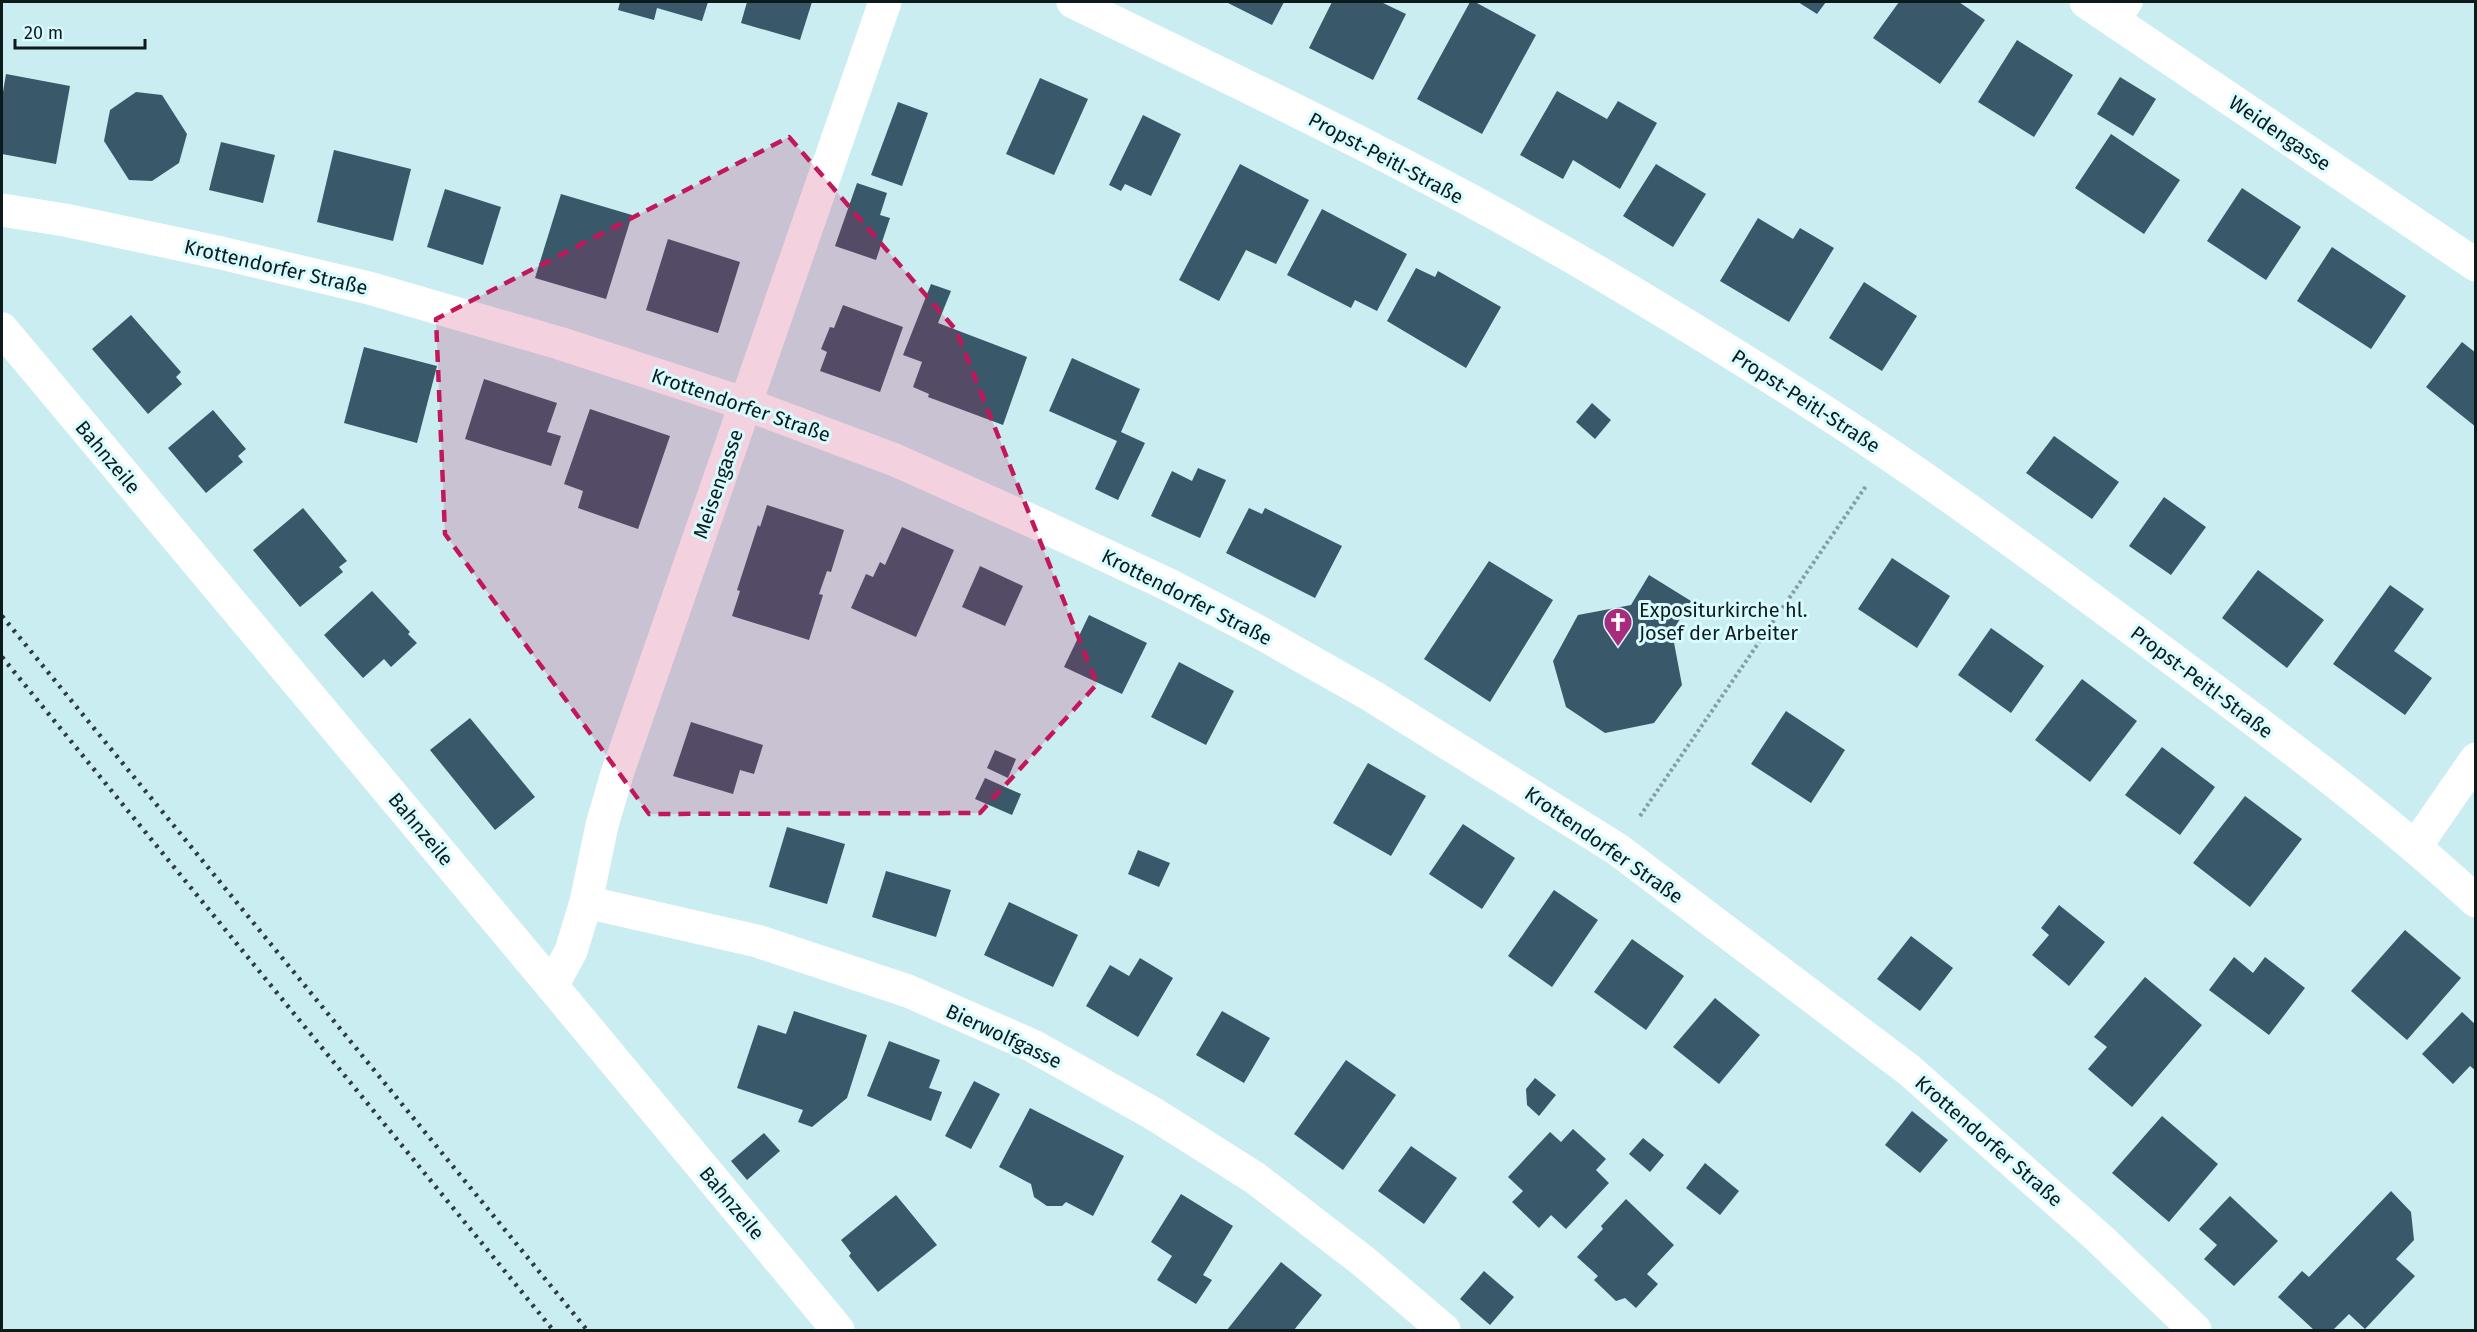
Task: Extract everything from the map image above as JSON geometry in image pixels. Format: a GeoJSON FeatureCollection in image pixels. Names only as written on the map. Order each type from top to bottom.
{"type":"FeatureCollection","features":[{"type":"Feature","properties":{"kind":"street","name":"Meisengasse"},"geometry":{"type":"LineString","coordinates":[[586,902],[609,799],[885,2]]}},
{"type":"Feature","properties":{"kind":"street","name":"Propst-Peitl-Straße"},"geometry":{"type":"LineString","coordinates":[[1072,2],[1215,70],[1416,172],[1600,273],[1746,362],[1888,454],[2033,556],[2228,700],[2416,846],[2475,901]]}},
{"type":"Feature","properties":{"kind":"street","name":"Weidengasse"},"geometry":{"type":"LineString","coordinates":[[2086,2],[2125,12],[2475,265]]}},
{"type":"Feature","properties":{"kind":"street","name":"Krottendorfer Straße"},"geometry":{"type":"LineString","coordinates":[[2,210],[221,252],[369,288],[559,343],[746,404],[895,460],[1168,585],[1372,696],[1617,849],[1909,1070],[2099,1238],[2195,1330]]}},
{"type":"Feature","properties":{"kind":"street","name":"Bahnzeile"},"geometry":{"type":"LineString","coordinates":[[2,330],[838,1330]]}},
{"type":"Feature","properties":{"kind":"street"},"geometry":{"type":"LineString","coordinates":[[2416,846],[2475,759]]}},
{"type":"Feature","properties":{"kind":"street"},"geometry":{"type":"LineString","coordinates":[[552,986],[571,951],[586,902]]}},
{"type":"Feature","properties":{"kind":"street","name":"Bierwolfgasse"},"geometry":{"type":"LineString","coordinates":[[586,902],[757,941],[908,991],[1033,1046],[1154,1114],[1255,1178],[1363,1261],[1444,1330]]}},
{"type":"Feature","properties":{"kind":"path"},"geometry":{"type":"LineString","coordinates":[[1617,849],[1888,454]]}},
{"type":"Feature","properties":{"kind":"highlighted area"},"geometry":{"type":"Polygon","coordinates":[[[789,137],[956,330],[1097,684],[980,813],[649,814],[445,534],[436,319],[789,137]]]}},
{"type":"Feature","properties":{"kind":"building"},"geometry":{"type":"Polygon","coordinates":[[[620,2],[708,2],[702,21],[657,8],[654,20],[618,10],[620,2]]]}},
{"type":"Feature","properties":{"kind":"building"},"geometry":{"type":"Polygon","coordinates":[[[747,2],[812,2],[800,40],[741,23],[747,2]]]}},
{"type":"Feature","properties":{"kind":"building"},"geometry":{"type":"Polygon","coordinates":[[[1226,2],[1284,2],[1272,25],[1226,2]]]}},
{"type":"Feature","properties":{"kind":"building"},"geometry":{"type":"Polygon","coordinates":[[[1332,2],[1381,2],[1406,14],[1373,80],[1309,48],[1332,2]]]}},
{"type":"Feature","properties":{"kind":"building"},"geometry":{"type":"Polygon","coordinates":[[[1470,2],[1475,2],[1536,35],[1482,134],[1417,99],[1470,2]]]}},
{"type":"Feature","properties":{"kind":"building"},"geometry":{"type":"Polygon","coordinates":[[[1798,2],[1826,2],[1817,14],[1798,2]]]}},
{"type":"Feature","properties":{"kind":"building"},"geometry":{"type":"Polygon","coordinates":[[[1899,2],[1959,2],[1985,20],[1940,84],[1873,38],[1899,2]]]}},
{"type":"Feature","properties":{"kind":"building"},"geometry":{"type":"Polygon","coordinates":[[[2017,40],[2073,75],[2034,137],[1978,102],[2017,40]]]}},
{"type":"Feature","properties":{"kind":"building"},"geometry":{"type":"Polygon","coordinates":[[[6,74],[70,86],[56,164],[2,154],[2,98],[6,74]]]}},
{"type":"Feature","properties":{"kind":"building"},"geometry":{"type":"Polygon","coordinates":[[[2120,77],[2156,99],[2133,136],[2097,114],[2120,77]]]}},
{"type":"Feature","properties":{"kind":"building"},"geometry":{"type":"Polygon","coordinates":[[[1040,78],[1088,99],[1054,175],[1006,154],[1040,78]]]}},
{"type":"Feature","properties":{"kind":"building"},"geometry":{"type":"Polygon","coordinates":[[[1557,91],[1607,119],[1618,101],[1657,123],[1620,189],[1573,160],[1563,179],[1520,155],[1557,91]]]}},
{"type":"Feature","properties":{"kind":"building"},"geometry":{"type":"Polygon","coordinates":[[[136,92],[162,95],[187,134],[179,163],[152,181],[129,180],[104,141],[110,110],[136,92]]]}},
{"type":"Feature","properties":{"kind":"building"},"geometry":{"type":"Polygon","coordinates":[[[898,102],[928,113],[902,186],[871,175],[898,102]]]}},
{"type":"Feature","properties":{"kind":"building"},"geometry":{"type":"Polygon","coordinates":[[[1143,115],[1181,134],[1151,196],[1125,184],[1121,191],[1109,185],[1143,115]]]}},
{"type":"Feature","properties":{"kind":"building"},"geometry":{"type":"Polygon","coordinates":[[[2111,134],[2180,180],[2144,234],[2075,188],[2111,134]]]}},
{"type":"Feature","properties":{"kind":"building"},"geometry":{"type":"Polygon","coordinates":[[[221,142],[275,155],[263,203],[209,190],[221,142]]]}},
{"type":"Feature","properties":{"kind":"building"},"geometry":{"type":"Polygon","coordinates":[[[334,150],[411,169],[393,241],[317,222],[334,150]]]}},
{"type":"Feature","properties":{"kind":"building"},"geometry":{"type":"Polygon","coordinates":[[[1240,164],[1309,200],[1276,264],[1246,250],[1219,301],[1179,280],[1240,164]]]}},
{"type":"Feature","properties":{"kind":"building"},"geometry":{"type":"Polygon","coordinates":[[[1656,164],[1706,194],[1673,247],[1623,216],[1656,164]]]}},
{"type":"Feature","properties":{"kind":"building"},"geometry":{"type":"Polygon","coordinates":[[[857,183],[887,193],[880,215],[890,218],[876,260],[835,246],[857,183]]]}},
{"type":"Feature","properties":{"kind":"building"},"geometry":{"type":"Polygon","coordinates":[[[2242,188],[2301,227],[2266,280],[2207,241],[2242,188]]]}},
{"type":"Feature","properties":{"kind":"building"},"geometry":{"type":"Polygon","coordinates":[[[445,189],[501,207],[483,265],[427,247],[445,189]]]}},
{"type":"Feature","properties":{"kind":"building"},"geometry":{"type":"Polygon","coordinates":[[[561,194],[632,215],[606,299],[535,278],[561,194]]]}},
{"type":"Feature","properties":{"kind":"building"},"geometry":{"type":"Polygon","coordinates":[[[1322,209],[1407,254],[1377,311],[1355,300],[1351,308],[1287,275],[1322,209]]]}},
{"type":"Feature","properties":{"kind":"building"},"geometry":{"type":"Polygon","coordinates":[[[1758,218],[1793,239],[1800,228],[1834,248],[1789,322],[1720,281],[1758,218]]]}},
{"type":"Feature","properties":{"kind":"building"},"geometry":{"type":"Polygon","coordinates":[[[668,239],[740,262],[718,333],[646,310],[668,239]]]}},
{"type":"Feature","properties":{"kind":"building"},"geometry":{"type":"Polygon","coordinates":[[[2332,247],[2406,296],[2371,349],[2297,301],[2332,247]]]}},
{"type":"Feature","properties":{"kind":"building"},"geometry":{"type":"Polygon","coordinates":[[[1416,268],[1435,277],[1438,271],[1501,307],[1466,368],[1387,321],[1416,268]]]}},
{"type":"Feature","properties":{"kind":"building"},"geometry":{"type":"Polygon","coordinates":[[[1864,282],[1917,316],[1882,371],[1829,338],[1864,282]]]}},
{"type":"Feature","properties":{"kind":"building"},"geometry":{"type":"Polygon","coordinates":[[[931,284],[951,291],[938,323],[1027,357],[1003,425],[928,397],[929,394],[913,387],[922,362],[903,355],[931,284]]]}},
{"type":"Feature","properties":{"kind":"building"},"geometry":{"type":"Polygon","coordinates":[[[843,305],[903,327],[880,392],[820,371],[827,352],[821,349],[830,327],[834,328],[843,305]]]}},
{"type":"Feature","properties":{"kind":"building"},"geometry":{"type":"Polygon","coordinates":[[[131,315],[181,372],[176,377],[182,384],[148,414],[92,349],[131,315]]]}},
{"type":"Feature","properties":{"kind":"building"},"geometry":{"type":"Polygon","coordinates":[[[2462,342],[2476,353],[2476,427],[2426,387],[2462,342]]]}},
{"type":"Feature","properties":{"kind":"building"},"geometry":{"type":"Polygon","coordinates":[[[364,347],[437,366],[417,443],[344,423],[364,347]]]}},
{"type":"Feature","properties":{"kind":"building"},"geometry":{"type":"Polygon","coordinates":[[[1072,358],[1140,389],[1121,432],[1145,443],[1118,500],[1095,489],[1117,441],[1049,411],[1072,358]]]}},
{"type":"Feature","properties":{"kind":"building"},"geometry":{"type":"Polygon","coordinates":[[[484,379],[557,403],[547,432],[561,436],[551,466],[465,439],[484,379]]]}},
{"type":"Feature","properties":{"kind":"building"},"geometry":{"type":"Polygon","coordinates":[[[1592,403],[1611,420],[1595,439],[1576,422],[1592,403]]]}},
{"type":"Feature","properties":{"kind":"building"},"geometry":{"type":"Polygon","coordinates":[[[590,409],[670,436],[638,529],[578,508],[583,491],[564,484],[590,409]]]}},
{"type":"Feature","properties":{"kind":"building"},"geometry":{"type":"Polygon","coordinates":[[[213,410],[246,449],[238,456],[243,462],[206,493],[168,448],[213,410]]]}},
{"type":"Feature","properties":{"kind":"building"},"geometry":{"type":"Polygon","coordinates":[[[2054,436],[2119,482],[2092,519],[2026,473],[2054,436]]]}},
{"type":"Feature","properties":{"kind":"building"},"geometry":{"type":"Polygon","coordinates":[[[1198,468],[1226,480],[1200,538],[1151,516],[1172,471],[1192,481],[1198,468]]]}},
{"type":"Feature","properties":{"kind":"building"},"geometry":{"type":"Polygon","coordinates":[[[2164,497],[2206,527],[2171,575],[2129,546],[2164,497]]]}},
{"type":"Feature","properties":{"kind":"building"},"geometry":{"type":"Polygon","coordinates":[[[767,505],[844,530],[831,572],[827,571],[819,594],[823,595],[809,640],[732,616],[740,591],[737,590],[758,525],[760,527],[767,505]]]}},
{"type":"Feature","properties":{"kind":"building"},"geometry":{"type":"Polygon","coordinates":[[[303,508],[347,561],[339,567],[343,572],[300,607],[253,550],[303,508]]]}},
{"type":"Feature","properties":{"kind":"building"},"geometry":{"type":"Polygon","coordinates":[[[1249,508],[1262,514],[1265,508],[1342,546],[1315,598],[1226,553],[1249,508]]]}},
{"type":"Feature","properties":{"kind":"building"},"geometry":{"type":"Polygon","coordinates":[[[902,527],[954,550],[916,637],[851,608],[866,574],[873,577],[880,562],[885,565],[902,527]]]}},
{"type":"Feature","properties":{"kind":"building"},"geometry":{"type":"Polygon","coordinates":[[[1892,558],[1950,596],[1917,648],[1858,609],[1892,558]]]}},
{"type":"Feature","properties":{"kind":"building"},"geometry":{"type":"Polygon","coordinates":[[[1489,561],[1553,600],[1490,702],[1424,659],[1489,561]]]}},
{"type":"Feature","properties":{"kind":"building"},"geometry":{"type":"Polygon","coordinates":[[[980,566],[1023,586],[1005,626],[962,607],[980,566]]]}},
{"type":"Feature","properties":{"kind":"building"},"geometry":{"type":"Polygon","coordinates":[[[2258,570],[2324,620],[2287,668],[2222,618],[2258,570]]]}},
{"type":"Feature","properties":{"kind":"building","name":"Expositurkirche hl. Josef der Arbeiter"},"geometry":{"type":"Polygon","coordinates":[[[1649,575],[1691,601],[1672,632],[1682,685],[1654,723],[1605,733],[1566,707],[1553,661],[1578,615],[1631,605],[1649,575]]]}},
{"type":"Feature","properties":{"kind":"building"},"geometry":{"type":"Polygon","coordinates":[[[2390,585],[2424,609],[2394,651],[2432,678],[2405,715],[2333,664],[2390,585]]]}},
{"type":"Feature","properties":{"kind":"building"},"geometry":{"type":"Polygon","coordinates":[[[372,591],[410,632],[408,634],[417,643],[391,667],[384,659],[363,678],[324,635],[372,591]]]}},
{"type":"Feature","properties":{"kind":"building"},"geometry":{"type":"Polygon","coordinates":[[[1089,615],[1147,643],[1122,694],[1064,667],[1089,615]]]}},
{"type":"Feature","properties":{"kind":"building"},"geometry":{"type":"Polygon","coordinates":[[[1991,628],[2044,666],[2011,713],[1958,675],[1991,628]]]}},
{"type":"Feature","properties":{"kind":"building"},"geometry":{"type":"Polygon","coordinates":[[[1179,662],[1234,691],[1206,745],[1151,717],[1179,662]]]}},
{"type":"Feature","properties":{"kind":"building"},"geometry":{"type":"Polygon","coordinates":[[[2082,679],[2137,721],[2090,782],[2035,740],[2082,679]]]}},
{"type":"Feature","properties":{"kind":"building"},"geometry":{"type":"Polygon","coordinates":[[[1786,711],[1845,750],[1811,803],[1751,764],[1786,711]]]}},
{"type":"Feature","properties":{"kind":"building"},"geometry":{"type":"Polygon","coordinates":[[[470,718],[535,797],[495,830],[430,750],[470,718]]]}},
{"type":"Feature","properties":{"kind":"building"},"geometry":{"type":"Polygon","coordinates":[[[691,722],[763,745],[754,774],[740,770],[733,794],[673,776],[691,722]]]}},
{"type":"Feature","properties":{"kind":"building"},"geometry":{"type":"Polygon","coordinates":[[[2162,747],[2215,787],[2180,835],[2125,795],[2162,747]]]}},
{"type":"Feature","properties":{"kind":"building"},"geometry":{"type":"Polygon","coordinates":[[[995,750],[1016,759],[1008,778],[987,768],[995,750]]]}},
{"type":"Feature","properties":{"kind":"building"},"geometry":{"type":"Polygon","coordinates":[[[1368,763],[1426,796],[1391,856],[1333,823],[1368,763]]]}},
{"type":"Feature","properties":{"kind":"building"},"geometry":{"type":"Polygon","coordinates":[[[985,778],[1021,794],[1012,815],[975,799],[985,778]]]}},
{"type":"Feature","properties":{"kind":"building"},"geometry":{"type":"Polygon","coordinates":[[[2245,796],[2302,839],[2250,907],[2193,863],[2245,796]]]}},
{"type":"Feature","properties":{"kind":"building"},"geometry":{"type":"Polygon","coordinates":[[[1463,824],[1515,858],[1482,909],[1429,874],[1463,824]]]}},
{"type":"Feature","properties":{"kind":"building"},"geometry":{"type":"Polygon","coordinates":[[[787,827],[845,844],[827,904],[769,887],[787,827]]]}},
{"type":"Feature","properties":{"kind":"building"},"geometry":{"type":"Polygon","coordinates":[[[1138,850],[1170,863],[1159,887],[1128,874],[1138,850]]]}},
{"type":"Feature","properties":{"kind":"building"},"geometry":{"type":"Polygon","coordinates":[[[886,871],[951,890],[936,937],[872,917],[886,871]]]}},
{"type":"Feature","properties":{"kind":"building"},"geometry":{"type":"Polygon","coordinates":[[[1554,890],[1598,920],[1552,987],[1508,956],[1554,890]]]}},
{"type":"Feature","properties":{"kind":"building"},"geometry":{"type":"Polygon","coordinates":[[[1009,902],[1078,935],[1053,987],[984,955],[1009,902]]]}},
{"type":"Feature","properties":{"kind":"building"},"geometry":{"type":"Polygon","coordinates":[[[2059,905],[2105,942],[2069,986],[2032,955],[2049,935],[2041,928],[2059,905]]]}},
{"type":"Feature","properties":{"kind":"building"},"geometry":{"type":"Polygon","coordinates":[[[2405,930],[2461,978],[2407,1040],[2351,991],[2405,930]]]}},
{"type":"Feature","properties":{"kind":"building"},"geometry":{"type":"Polygon","coordinates":[[[1911,936],[1953,968],[1920,1011],[1877,979],[1911,936]]]}},
{"type":"Feature","properties":{"kind":"building"},"geometry":{"type":"Polygon","coordinates":[[[1632,939],[1684,976],[1646,1030],[1594,992],[1632,939]]]}},
{"type":"Feature","properties":{"kind":"building"},"geometry":{"type":"Polygon","coordinates":[[[2234,957],[2253,973],[2265,957],[2305,988],[2269,1035],[2209,990],[2234,957]]]}},
{"type":"Feature","properties":{"kind":"building"},"geometry":{"type":"Polygon","coordinates":[[[1140,958],[1173,978],[1138,1037],[1086,1006],[1110,965],[1129,976],[1140,958]]]}},
{"type":"Feature","properties":{"kind":"building"},"geometry":{"type":"Polygon","coordinates":[[[2145,977],[2202,1025],[2132,1107],[2088,1069],[2107,1047],[2094,1037],[2145,977]]]}},
{"type":"Feature","properties":{"kind":"building"},"geometry":{"type":"Polygon","coordinates":[[[1715,998],[1760,1035],[1719,1084],[1673,1047],[1715,998]]]}},
{"type":"Feature","properties":{"kind":"building"},"geometry":{"type":"Polygon","coordinates":[[[794,1011],[867,1035],[847,1098],[812,1127],[798,1122],[803,1110],[737,1088],[758,1025],[786,1034],[794,1011]]]}},
{"type":"Feature","properties":{"kind":"building"},"geometry":{"type":"Polygon","coordinates":[[[1222,1011],[1270,1038],[1244,1083],[1196,1055],[1222,1011]]]}},
{"type":"Feature","properties":{"kind":"building"},"geometry":{"type":"Polygon","coordinates":[[[2462,1012],[2476,1025],[2476,1071],[2470,1066],[2453,1084],[2422,1054],[2462,1012]]]}},
{"type":"Feature","properties":{"kind":"building"},"geometry":{"type":"Polygon","coordinates":[[[889,1041],[940,1060],[929,1088],[942,1092],[931,1121],[867,1096],[889,1041]]]}},
{"type":"Feature","properties":{"kind":"building"},"geometry":{"type":"Polygon","coordinates":[[[1346,1060],[1396,1095],[1343,1170],[1294,1134],[1346,1060]]]}},
{"type":"Feature","properties":{"kind":"building"},"geometry":{"type":"Polygon","coordinates":[[[1535,1078],[1556,1095],[1539,1116],[1527,1105],[1526,1089],[1535,1078]]]}},
{"type":"Feature","properties":{"kind":"building"},"geometry":{"type":"Polygon","coordinates":[[[974,1081],[1000,1094],[971,1149],[945,1136],[974,1081]]]}},
{"type":"Feature","properties":{"kind":"building"},"geometry":{"type":"Polygon","coordinates":[[[1030,1108],[1124,1156],[1093,1216],[1066,1202],[1062,1206],[1047,1206],[1034,1197],[1031,1184],[999,1167],[1030,1108]]]}},
{"type":"Feature","properties":{"kind":"building"},"geometry":{"type":"Polygon","coordinates":[[[1912,1111],[1948,1140],[1920,1173],[1885,1145],[1912,1111]]]}},
{"type":"Feature","properties":{"kind":"building"},"geometry":{"type":"Polygon","coordinates":[[[2162,1116],[2218,1164],[2169,1222],[2112,1173],[2162,1116]]]}},
{"type":"Feature","properties":{"kind":"building"},"geometry":{"type":"Polygon","coordinates":[[[1573,1129],[1606,1159],[1596,1170],[1609,1183],[1566,1229],[1551,1215],[1539,1228],[1512,1202],[1523,1191],[1508,1177],[1550,1132],[1561,1142],[1573,1129]]]}},
{"type":"Feature","properties":{"kind":"building"},"geometry":{"type":"Polygon","coordinates":[[[764,1133],[780,1151],[747,1180],[731,1161],[764,1133]]]}},
{"type":"Feature","properties":{"kind":"building"},"geometry":{"type":"Polygon","coordinates":[[[1643,1138],[1664,1155],[1650,1172],[1629,1154],[1643,1138]]]}},
{"type":"Feature","properties":{"kind":"building"},"geometry":{"type":"Polygon","coordinates":[[[1411,1146],[1457,1178],[1424,1224],[1378,1191],[1411,1146]]]}},
{"type":"Feature","properties":{"kind":"building"},"geometry":{"type":"Polygon","coordinates":[[[1705,1163],[1739,1191],[1720,1215],[1686,1188],[1705,1163]]]}},
{"type":"Feature","properties":{"kind":"building"},"geometry":{"type":"Polygon","coordinates":[[[2391,1191],[2411,1212],[2414,1240],[2396,1259],[2415,1276],[2365,1329],[2349,1314],[2333,1330],[2314,1330],[2278,1297],[2302,1271],[2309,1277],[2391,1191]]]}},
{"type":"Feature","properties":{"kind":"building"},"geometry":{"type":"Polygon","coordinates":[[[1181,1194],[1233,1226],[1203,1275],[1212,1280],[1196,1304],[1157,1280],[1172,1256],[1151,1242],[1181,1194]]]}},
{"type":"Feature","properties":{"kind":"building"},"geometry":{"type":"Polygon","coordinates":[[[896,1195],[937,1245],[878,1292],[849,1256],[851,1253],[841,1240],[896,1195]]]}},
{"type":"Feature","properties":{"kind":"building"},"geometry":{"type":"Polygon","coordinates":[[[2230,1196],[2278,1241],[2234,1286],[2204,1259],[2217,1245],[2199,1229],[2230,1196]]]}},
{"type":"Feature","properties":{"kind":"building"},"geometry":{"type":"Polygon","coordinates":[[[1626,1199],[1674,1245],[1647,1274],[1658,1284],[1636,1308],[1625,1298],[1616,1301],[1594,1280],[1598,1276],[1577,1257],[1626,1199]]]}},
{"type":"Feature","properties":{"kind":"building"},"geometry":{"type":"Polygon","coordinates":[[[1281,1262],[1322,1295],[1294,1330],[1227,1330],[1281,1262]]]}},
{"type":"Feature","properties":{"kind":"building"},"geometry":{"type":"Polygon","coordinates":[[[1484,1271],[1514,1297],[1490,1325],[1460,1299],[1484,1271]]]}},
{"type":"Feature","properties":{"kind":"railway"},"geometry":{"type":"LineString","coordinates":[[2,616],[587,1330]]}},
{"type":"Feature","properties":{"kind":"railway"},"geometry":{"type":"LineString","coordinates":[[2,657],[553,1330]]}},
{"type":"Feature","properties":{"kind":"place","name":"Expositurkirche hl. Josef der Arbeiter"},"geometry":{"type":"Point","coordinates":[1618,648]}}]}
